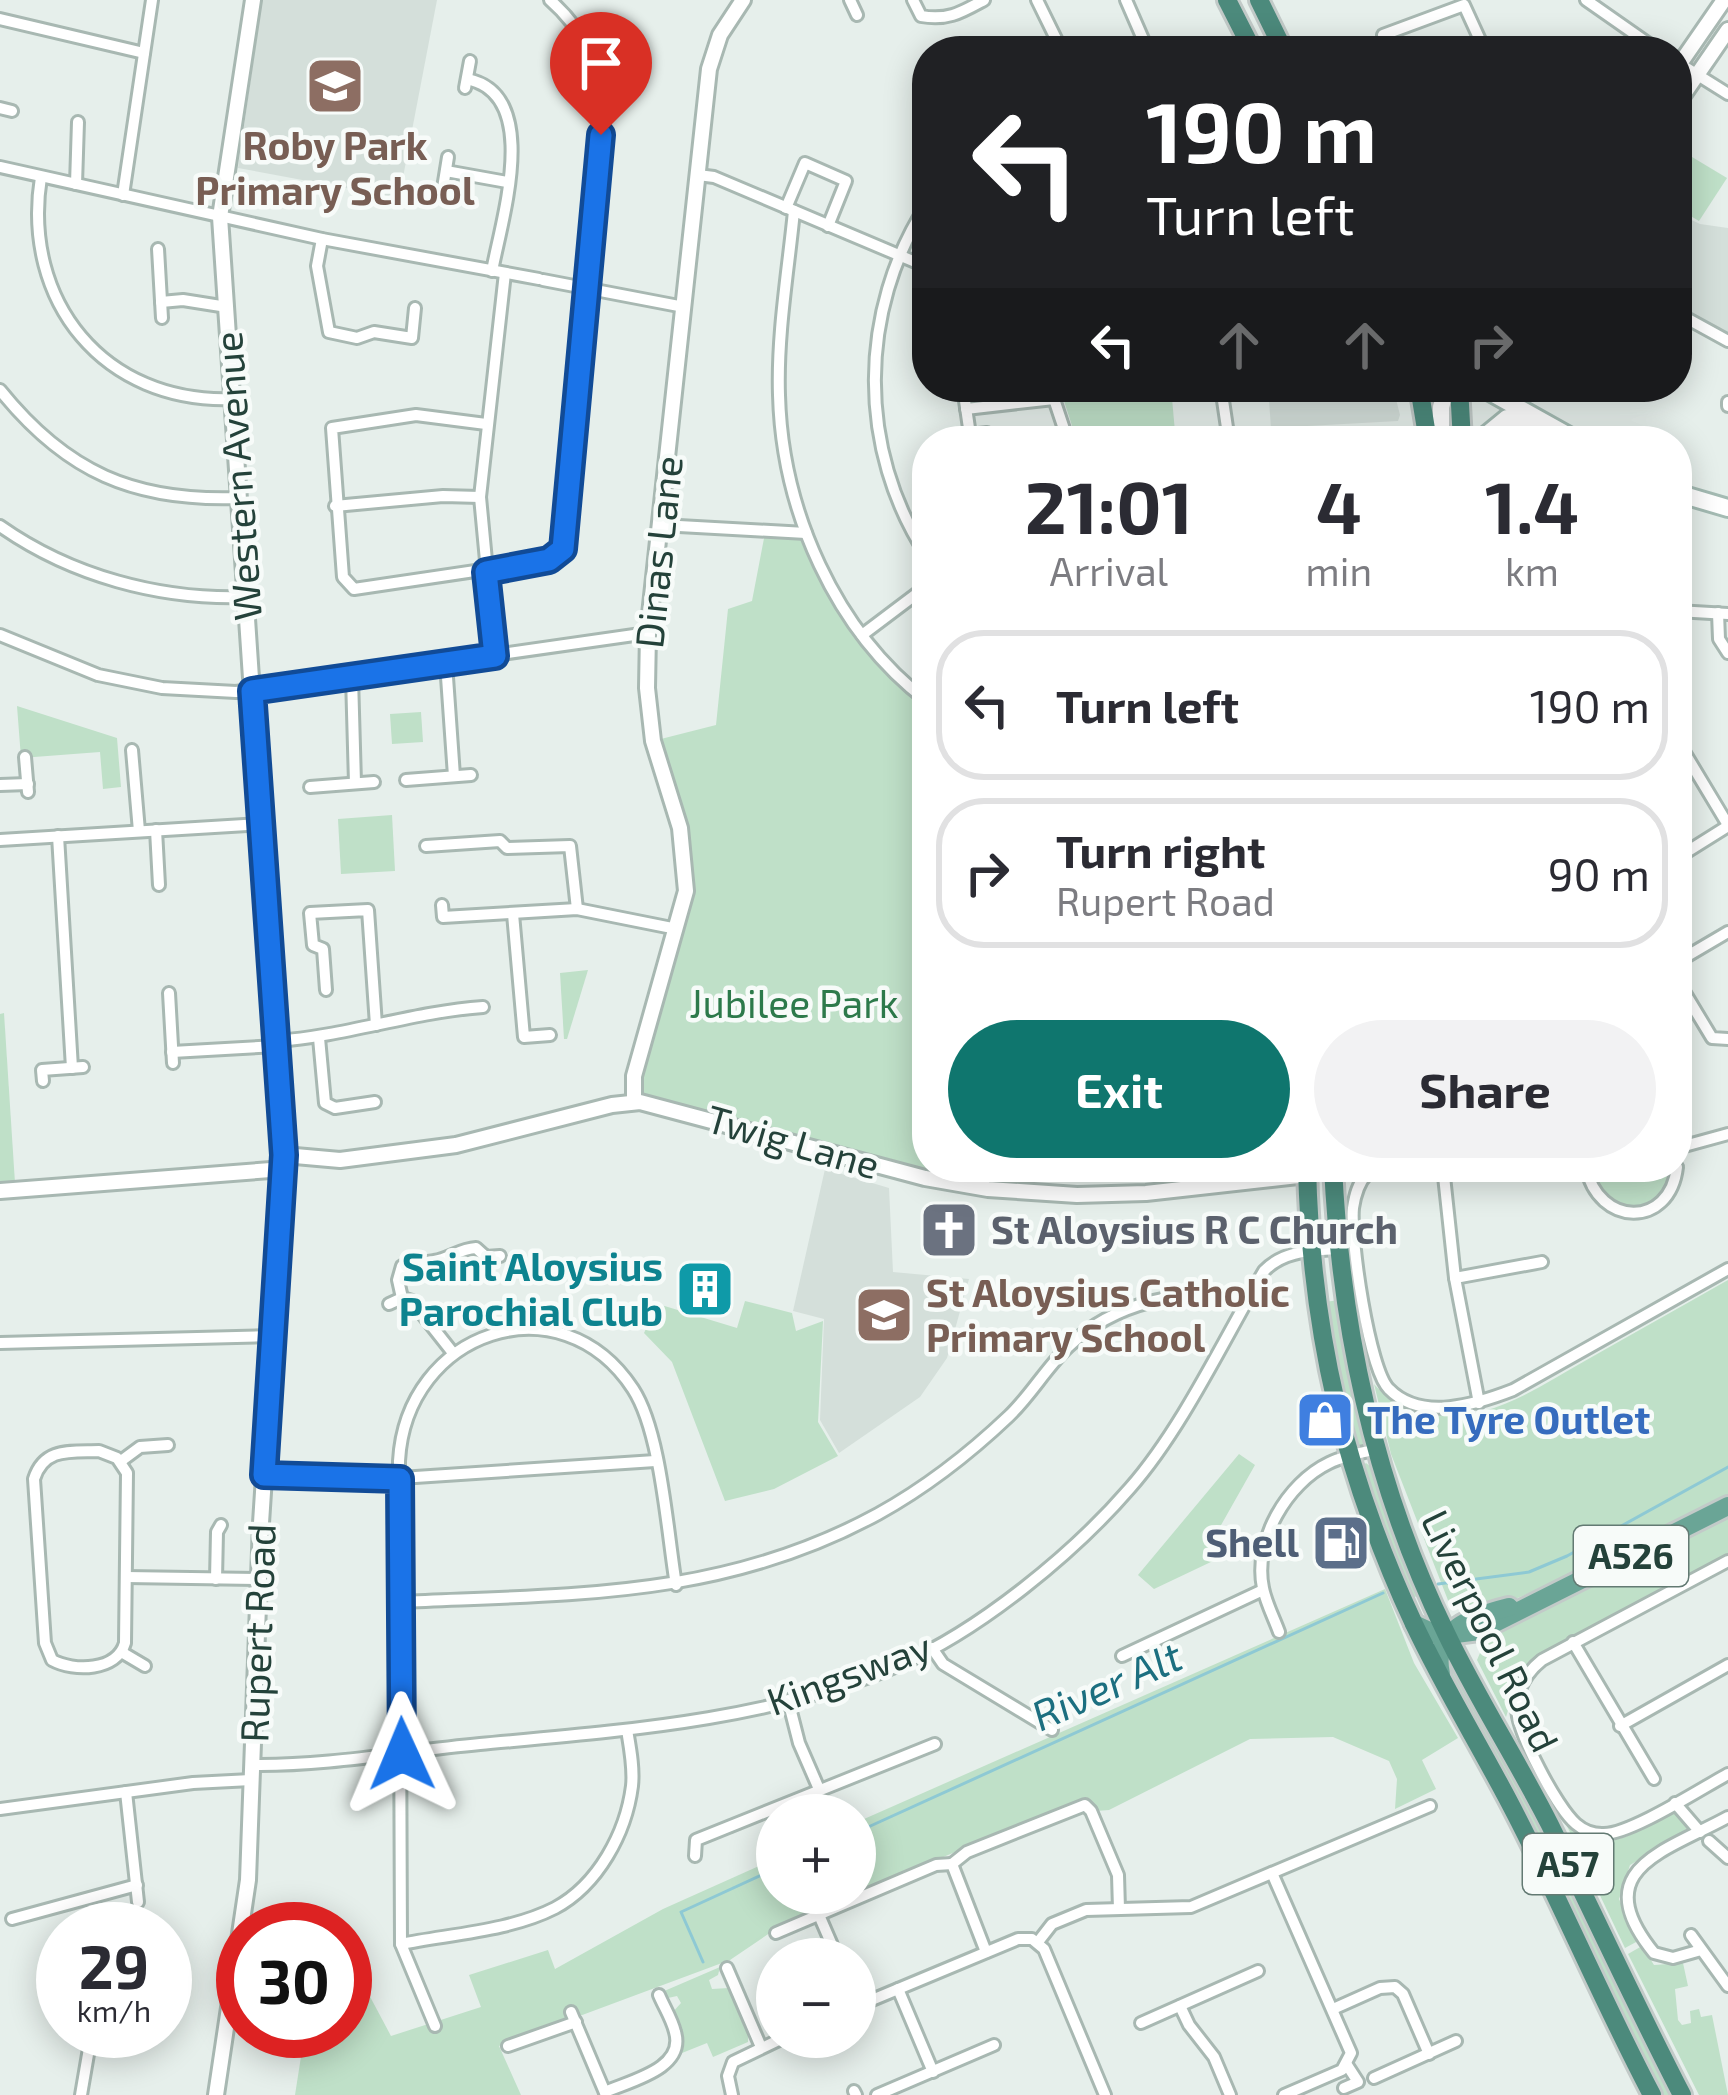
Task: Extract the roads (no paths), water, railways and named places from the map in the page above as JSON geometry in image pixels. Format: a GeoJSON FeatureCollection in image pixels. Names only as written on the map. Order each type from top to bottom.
{"type":"FeatureCollection","features":[{"type":"Feature","properties":{"kind":"highway"},"geometry":{"type":"LineString","coordinates":[[1259,0],[1277,36]]}},
{"type":"Feature","properties":{"kind":"highway"},"geometry":{"type":"LineString","coordinates":[[1229,3],[1245,36]]}},
{"type":"Feature","properties":{"kind":"highway","name":"Liverpool Road"},"geometry":{"type":"LineString","coordinates":[[1308,1182],[1326,1362],[1348,1456],[1414,1624],[1524,1830],[1652,2095]]}},
{"type":"Feature","properties":{"kind":"highway","name":"Liverpool Road"},"geometry":{"type":"LineString","coordinates":[[1335,1182],[1347,1318],[1374,1450],[1410,1553],[1447,1636],[1550,1825],[1682,2095]]}},
{"type":"Feature","properties":{"kind":"main road"},"geometry":{"type":"LineString","coordinates":[[1508,402],[1551,426]]}},
{"type":"Feature","properties":{"kind":"main road"},"geometry":{"type":"LineString","coordinates":[[1521,402],[1543,421]]}},
{"type":"Feature","properties":{"kind":"main road"},"geometry":{"type":"LineString","coordinates":[[1497,426],[1507,418],[1543,421]]}},
{"type":"Feature","properties":{"kind":"main road"},"geometry":{"type":"LineString","coordinates":[[1692,497],[1728,508]]}},
{"type":"Feature","properties":{"kind":"main road","name":"A526"},"geometry":{"type":"LineString","coordinates":[[1447,1636],[1471,1618],[1531,1602],[1728,1506]]}},
{"type":"Feature","properties":{"kind":"main road"},"geometry":{"type":"LineString","coordinates":[[1414,1624],[1426,1633],[1447,1636],[1438,1652],[1442,1679]]}},
{"type":"Feature","properties":{"kind":"street"},"geometry":{"type":"LineString","coordinates":[[123,195],[152,0]]}},
{"type":"Feature","properties":{"kind":"street","name":"Western Avenue"},"geometry":{"type":"LineString","coordinates":[[253,0],[220,217],[284,1162]]}},
{"type":"Feature","properties":{"kind":"street"},"geometry":{"type":"LineString","coordinates":[[486,424],[416,415],[332,428],[344,577],[354,589],[549,560],[563,549],[602,94],[585,43],[550,0]]}},
{"type":"Feature","properties":{"kind":"street","name":"Dinas Lane"},"geometry":{"type":"LineString","coordinates":[[634,1102],[636,1071],[686,891],[686,858],[653,741],[648,633],[711,60],[743,0]]}},
{"type":"Feature","properties":{"kind":"street"},"geometry":{"type":"LineString","coordinates":[[850,0],[857,15]]}},
{"type":"Feature","properties":{"kind":"street"},"geometry":{"type":"LineString","coordinates":[[913,0],[922,16],[936,18],[951,18],[984,0]]}},
{"type":"Feature","properties":{"kind":"street"},"geometry":{"type":"LineString","coordinates":[[1037,0],[1055,36]]}},
{"type":"Feature","properties":{"kind":"street"},"geometry":{"type":"LineString","coordinates":[[1126,0],[1136,36]]}},
{"type":"Feature","properties":{"kind":"street"},"geometry":{"type":"LineString","coordinates":[[1586,0],[1638,36]]}},
{"type":"Feature","properties":{"kind":"street"},"geometry":{"type":"LineString","coordinates":[[1692,45],[1724,0]]}},
{"type":"Feature","properties":{"kind":"street"},"geometry":{"type":"LineString","coordinates":[[1383,35],[1463,4],[1478,36]]}},
{"type":"Feature","properties":{"kind":"street"},"geometry":{"type":"LineString","coordinates":[[0,19],[144,53]]}},
{"type":"Feature","properties":{"kind":"street"},"geometry":{"type":"LineString","coordinates":[[1692,82],[1728,30]]}},
{"type":"Feature","properties":{"kind":"street"},"geometry":{"type":"LineString","coordinates":[[470,61],[466,84],[489,87],[507,110],[512,136],[481,497],[495,656]]}},
{"type":"Feature","properties":{"kind":"street"},"geometry":{"type":"LineString","coordinates":[[1692,72],[1728,94]]}},
{"type":"Feature","properties":{"kind":"street"},"geometry":{"type":"LineString","coordinates":[[76,184],[78,122]]}},
{"type":"Feature","properties":{"kind":"street"},"geometry":{"type":"LineString","coordinates":[[442,188],[448,157]]}},
{"type":"Feature","properties":{"kind":"street"},"geometry":{"type":"LineString","coordinates":[[828,226],[846,181],[805,164],[790,210],[779,357],[779,412],[786,461],[806,533],[834,592],[862,635],[912,688]]}},
{"type":"Feature","properties":{"kind":"street"},"geometry":{"type":"LineString","coordinates":[[0,167],[322,239],[683,307]]}},
{"type":"Feature","properties":{"kind":"street"},"geometry":{"type":"LineString","coordinates":[[446,171],[507,182]]}},
{"type":"Feature","properties":{"kind":"street"},"geometry":{"type":"LineString","coordinates":[[698,175],[714,177],[912,261]]}},
{"type":"Feature","properties":{"kind":"street"},"geometry":{"type":"LineString","coordinates":[[41,177],[42,261],[80,337],[114,365],[151,386],[184,397],[233,399]]}},
{"type":"Feature","properties":{"kind":"street"},"geometry":{"type":"LineString","coordinates":[[912,231],[886,295],[876,344],[876,418],[894,491],[912,526]]}},
{"type":"Feature","properties":{"kind":"street"},"geometry":{"type":"LineString","coordinates":[[322,239],[317,266],[329,332],[357,338],[374,332],[412,338],[415,308]]}},
{"type":"Feature","properties":{"kind":"street"},"geometry":{"type":"LineString","coordinates":[[158,249],[162,318]]}},
{"type":"Feature","properties":{"kind":"street"},"geometry":{"type":"LineString","coordinates":[[161,302],[183,300],[227,308]]}},
{"type":"Feature","properties":{"kind":"street"},"geometry":{"type":"LineString","coordinates":[[1692,321],[1728,341]]}},
{"type":"Feature","properties":{"kind":"street"},"geometry":{"type":"LineString","coordinates":[[0,390],[56,447],[103,478],[162,495],[240,498]]}},
{"type":"Feature","properties":{"kind":"street"},"geometry":{"type":"LineString","coordinates":[[965,402],[969,426]]}},
{"type":"Feature","properties":{"kind":"street"},"geometry":{"type":"LineString","coordinates":[[966,409],[1004,402]]}},
{"type":"Feature","properties":{"kind":"street"},"geometry":{"type":"LineString","coordinates":[[335,506],[481,497]]}},
{"type":"Feature","properties":{"kind":"street"},"geometry":{"type":"LineString","coordinates":[[661,524],[806,533]]}},
{"type":"Feature","properties":{"kind":"street"},"geometry":{"type":"LineString","coordinates":[[0,526],[47,555],[99,577],[210,598],[246,597]]}},
{"type":"Feature","properties":{"kind":"street"},"geometry":{"type":"LineString","coordinates":[[862,635],[912,597]]}},
{"type":"Feature","properties":{"kind":"street"},"geometry":{"type":"LineString","coordinates":[[1692,612],[1723,614],[1719,639],[1728,652]]}},
{"type":"Feature","properties":{"kind":"street"},"geometry":{"type":"LineString","coordinates":[[0,635],[55,660],[121,680],[184,689],[252,691],[648,633]]}},
{"type":"Feature","properties":{"kind":"street"},"geometry":{"type":"LineString","coordinates":[[446,663],[454,776]]}},
{"type":"Feature","properties":{"kind":"street"},"geometry":{"type":"LineString","coordinates":[[352,677],[355,783]]}},
{"type":"Feature","properties":{"kind":"street"},"geometry":{"type":"LineString","coordinates":[[132,750],[139,831]]}},
{"type":"Feature","properties":{"kind":"street"},"geometry":{"type":"LineString","coordinates":[[0,785],[28,788],[25,757]]}},
{"type":"Feature","properties":{"kind":"street"},"geometry":{"type":"LineString","coordinates":[[1692,765],[1728,826],[1692,849]]}},
{"type":"Feature","properties":{"kind":"street"},"geometry":{"type":"LineString","coordinates":[[406,780],[471,775]]}},
{"type":"Feature","properties":{"kind":"street"},"geometry":{"type":"LineString","coordinates":[[310,787],[374,782]]}},
{"type":"Feature","properties":{"kind":"street"},"geometry":{"type":"LineString","coordinates":[[0,840],[262,824]]}},
{"type":"Feature","properties":{"kind":"street"},"geometry":{"type":"LineString","coordinates":[[156,830],[159,885]]}},
{"type":"Feature","properties":{"kind":"street"},"geometry":{"type":"LineString","coordinates":[[43,1081],[42,1070],[78,1068],[58,836]]}},
{"type":"Feature","properties":{"kind":"street"},"geometry":{"type":"LineString","coordinates":[[426,846],[500,841],[507,848],[570,845],[577,909]]}},
{"type":"Feature","properties":{"kind":"street"},"geometry":{"type":"LineString","coordinates":[[442,905],[443,917],[577,909],[679,929]]}},
{"type":"Feature","properties":{"kind":"street"},"geometry":{"type":"LineString","coordinates":[[326,990],[323,949],[313,945],[310,914],[368,910],[376,1025]]}},
{"type":"Feature","properties":{"kind":"street"},"geometry":{"type":"LineString","coordinates":[[513,914],[524,1037],[550,1035]]}},
{"type":"Feature","properties":{"kind":"street"},"geometry":{"type":"LineString","coordinates":[[1692,953],[1728,932]]}},
{"type":"Feature","properties":{"kind":"street"},"geometry":{"type":"LineString","coordinates":[[169,993],[173,1058],[319,1038],[439,1010],[483,1007]]}},
{"type":"Feature","properties":{"kind":"street"},"geometry":{"type":"LineString","coordinates":[[1692,1005],[1712,1038],[1728,1040]]}},
{"type":"Feature","properties":{"kind":"street"},"geometry":{"type":"LineString","coordinates":[[319,1038],[325,1103],[335,1108],[375,1102]]}},
{"type":"Feature","properties":{"kind":"street","name":"Twig Lane"},"geometry":{"type":"LineString","coordinates":[[0,1191],[439,1148],[634,1102],[665,1106],[912,1172]]}},
{"type":"Feature","properties":{"kind":"street"},"geometry":{"type":"LineString","coordinates":[[1692,1144],[1728,1135]]}},
{"type":"Feature","properties":{"kind":"street","name":"Rupert Road"},"geometry":{"type":"LineString","coordinates":[[216,2095],[248,1880],[264,1475],[284,1162]]}},
{"type":"Feature","properties":{"kind":"street","name":"Twig Lane"},"geometry":{"type":"LineString","coordinates":[[951,1182],[1077,1195],[1240,1182]]}},
{"type":"Feature","properties":{"kind":"street"},"geometry":{"type":"LineString","coordinates":[[1197,1182],[1197,1189]]}},
{"type":"Feature","properties":{"kind":"street"},"geometry":{"type":"LineString","coordinates":[[1361,1182],[1353,1210],[1371,1342],[1390,1391],[1420,1404],[1449,1408],[1513,1390],[1728,1269]]}},
{"type":"Feature","properties":{"kind":"street"},"geometry":{"type":"LineString","coordinates":[[1445,1182],[1455,1278],[1479,1403]]}},
{"type":"Feature","properties":{"kind":"street"},"geometry":{"type":"LineString","coordinates":[[1592,1182],[1599,1198],[1613,1209],[1633,1213],[1651,1209],[1666,1197],[1672,1182]]}},
{"type":"Feature","properties":{"kind":"street"},"geometry":{"type":"LineString","coordinates":[[402,1298],[398,1280],[402,1266],[414,1260],[436,1261],[459,1249],[476,1248],[486,1257],[500,1256]]}},
{"type":"Feature","properties":{"kind":"street","name":"Kingsway"},"geometry":{"type":"LineString","coordinates":[[0,1809],[326,1763],[627,1730],[788,1700],[901,1664],[1036,1576],[1119,1501],[1163,1444],[1273,1262],[1290,1254],[1339,1249]]}},
{"type":"Feature","properties":{"kind":"street"},"geometry":{"type":"LineString","coordinates":[[1455,1278],[1542,1262]]}},
{"type":"Feature","properties":{"kind":"street"},"geometry":{"type":"LineString","coordinates":[[389,1304],[402,1298],[416,1304],[453,1353]]}},
{"type":"Feature","properties":{"kind":"street"},"geometry":{"type":"LineString","coordinates":[[400,1602],[627,1591],[676,1585],[783,1557],[892,1506],[987,1436],[1069,1346],[1113,1314],[1168,1299],[1246,1303]]}},
{"type":"Feature","properties":{"kind":"street"},"geometry":{"type":"LineString","coordinates":[[435,2026],[401,1944],[400,1444],[409,1409],[426,1379],[453,1353],[485,1337],[524,1330],[560,1335],[586,1346],[616,1368],[635,1392],[646,1419],[676,1585]]}},
{"type":"Feature","properties":{"kind":"street"},"geometry":{"type":"LineString","coordinates":[[0,1343],[273,1336]]}},
{"type":"Feature","properties":{"kind":"street"},"geometry":{"type":"LineString","coordinates":[[121,1461],[140,1447],[168,1445]]}},
{"type":"Feature","properties":{"kind":"street"},"geometry":{"type":"LineString","coordinates":[[1279,1632],[1261,1570],[1268,1537],[1285,1502],[1312,1473],[1374,1450]]}},
{"type":"Feature","properties":{"kind":"street"},"geometry":{"type":"LineString","coordinates":[[99,1451],[121,1461],[127,1478],[123,1653],[108,1663],[86,1665],[60,1665],[49,1657],[34,1484],[41,1462],[58,1452],[99,1451]]}},
{"type":"Feature","properties":{"kind":"street"},"geometry":{"type":"LineString","coordinates":[[264,1475],[400,1479],[655,1461]]}},
{"type":"Feature","properties":{"kind":"street"},"geometry":{"type":"LineString","coordinates":[[216,1579],[221,1525]]}},
{"type":"Feature","properties":{"kind":"street","name":"Liverpool Road"},"geometry":{"type":"LineString","coordinates":[[1728,1561],[1534,1666],[1517,1705],[1522,1732],[1567,1814],[1588,1832],[1614,1834],[1728,1774]]}},
{"type":"Feature","properties":{"kind":"street"},"geometry":{"type":"LineString","coordinates":[[126,1577],[259,1579]]}},
{"type":"Feature","properties":{"kind":"street"},"geometry":{"type":"LineString","coordinates":[[1122,1656],[1263,1589]]}},
{"type":"Feature","properties":{"kind":"street"},"geometry":{"type":"LineString","coordinates":[[1573,1642],[1654,1780]]}},
{"type":"Feature","properties":{"kind":"street"},"geometry":{"type":"LineString","coordinates":[[932,1648],[943,1664],[1052,1730]]}},
{"type":"Feature","properties":{"kind":"street"},"geometry":{"type":"LineString","coordinates":[[123,1653],[145,1666]]}},
{"type":"Feature","properties":{"kind":"street"},"geometry":{"type":"LineString","coordinates":[[1620,1726],[1728,1665]]}},
{"type":"Feature","properties":{"kind":"street"},"geometry":{"type":"LineString","coordinates":[[788,1700],[799,1743],[819,1789]]}},
{"type":"Feature","properties":{"kind":"street"},"geometry":{"type":"LineString","coordinates":[[401,1944],[519,1922],[557,1907],[577,1892],[619,1838],[632,1786],[627,1730]]}},
{"type":"Feature","properties":{"kind":"street"},"geometry":{"type":"LineString","coordinates":[[695,1856],[696,1840],[935,1744]]}},
{"type":"Feature","properties":{"kind":"street"},"geometry":{"type":"LineString","coordinates":[[126,1792],[138,1902]]}},
{"type":"Feature","properties":{"kind":"street"},"geometry":{"type":"LineString","coordinates":[[1675,1803],[1728,1858]]}},
{"type":"Feature","properties":{"kind":"street"},"geometry":{"type":"LineString","coordinates":[[776,1933],[936,1865],[952,1864],[967,1852],[1085,1805],[1118,1875],[1119,1909]]}},
{"type":"Feature","properties":{"kind":"street"},"geometry":{"type":"LineString","coordinates":[[1038,1942],[1049,1926],[1079,1912],[1181,1910],[1421,1805]]}},
{"type":"Feature","properties":{"kind":"street"},"geometry":{"type":"LineString","coordinates":[[1701,1950],[1672,1958],[1654,1953],[1629,1908],[1629,1878],[1640,1866],[1705,1836],[1728,1817]]}},
{"type":"Feature","properties":{"kind":"street"},"geometry":{"type":"LineString","coordinates":[[952,1864],[986,1952]]}},
{"type":"Feature","properties":{"kind":"street"},"geometry":{"type":"LineString","coordinates":[[1272,1873],[1350,2050],[1347,2065],[1358,2082],[1344,2088]]}},
{"type":"Feature","properties":{"kind":"street"},"geometry":{"type":"LineString","coordinates":[[12,1919],[137,1885]]}},
{"type":"Feature","properties":{"kind":"street"},"geometry":{"type":"LineString","coordinates":[[819,1915],[829,1938]]}},
{"type":"Feature","properties":{"kind":"street"},"geometry":{"type":"LineString","coordinates":[[1691,1935],[1728,1986]]}},
{"type":"Feature","properties":{"kind":"street"},"geometry":{"type":"LineString","coordinates":[[876,1997],[1021,1938],[1038,1942]]}},
{"type":"Feature","properties":{"kind":"street"},"geometry":{"type":"LineString","coordinates":[[1038,1942],[1106,2095]]}},
{"type":"Feature","properties":{"kind":"street"},"geometry":{"type":"LineString","coordinates":[[1141,2023],[1258,1971]]}},
{"type":"Feature","properties":{"kind":"street"},"geometry":{"type":"LineString","coordinates":[[717,1983],[729,1973],[756,2035]]}},
{"type":"Feature","properties":{"kind":"street"},"geometry":{"type":"LineString","coordinates":[[1333,2008],[1391,1986],[1401,1991],[1429,2054]]}},
{"type":"Feature","properties":{"kind":"street"},"geometry":{"type":"LineString","coordinates":[[898,1989],[933,2072]]}},
{"type":"Feature","properties":{"kind":"street"},"geometry":{"type":"LineString","coordinates":[[508,2046],[573,2017],[579,2047],[605,2093],[661,2067],[672,2057],[676,2035],[662,2000],[679,2000]]}},
{"type":"Feature","properties":{"kind":"street"},"geometry":{"type":"LineString","coordinates":[[1180,2006],[1214,2056],[1230,2095]]}},
{"type":"Feature","properties":{"kind":"street"},"geometry":{"type":"LineString","coordinates":[[1374,2078],[1456,2041]]}},
{"type":"Feature","properties":{"kind":"street"},"geometry":{"type":"LineString","coordinates":[[877,2095],[985,2044]]}},
{"type":"Feature","properties":{"kind":"street"},"geometry":{"type":"LineString","coordinates":[[732,2095],[731,2065],[756,2050]]}},
{"type":"Feature","properties":{"kind":"street"},"geometry":{"type":"LineString","coordinates":[[81,2095],[87,2058]]}},
{"type":"Feature","properties":{"kind":"street"},"geometry":{"type":"LineString","coordinates":[[1284,2095],[1309,2090],[1347,2065]]}},
{"type":"Feature","properties":{"kind":"waterway","name":"River Alt"},"geometry":{"type":"LineString","coordinates":[[1438,1584],[1529,1572],[1728,1467]]}},
{"type":"Feature","properties":{"kind":"waterway","name":"River Alt"},"geometry":{"type":"LineString","coordinates":[[876,1823],[1383,1593]]}},
{"type":"Feature","properties":{"kind":"waterway","name":"River Alt"},"geometry":{"type":"LineString","coordinates":[[703,1962],[681,1912],[756,1878]]}},
{"type":"Feature","properties":{"kind":"place","name":"Roby Park Primary School"},"geometry":{"type":"Point","coordinates":[335,86]}},
{"type":"Feature","properties":{"kind":"place","name":"St Aloysius R C Church"},"geometry":{"type":"Point","coordinates":[949,1230]}},
{"type":"Feature","properties":{"kind":"place","name":"Saint Aloysius Parochial Club"},"geometry":{"type":"Point","coordinates":[705,1289]}},
{"type":"Feature","properties":{"kind":"place","name":"St Aloysius Catholic Primary School"},"geometry":{"type":"Point","coordinates":[884,1315]}},
{"type":"Feature","properties":{"kind":"place","name":"The Tyre Outlet"},"geometry":{"type":"Point","coordinates":[1325,1420]}},
{"type":"Feature","properties":{"kind":"place","name":"Shell"},"geometry":{"type":"Point","coordinates":[1341,1543]}},
{"type":"Feature","properties":{"kind":"park label","name":"Jubilee Park"},"geometry":{"type":"Point","coordinates":[794,1004]}}]}
